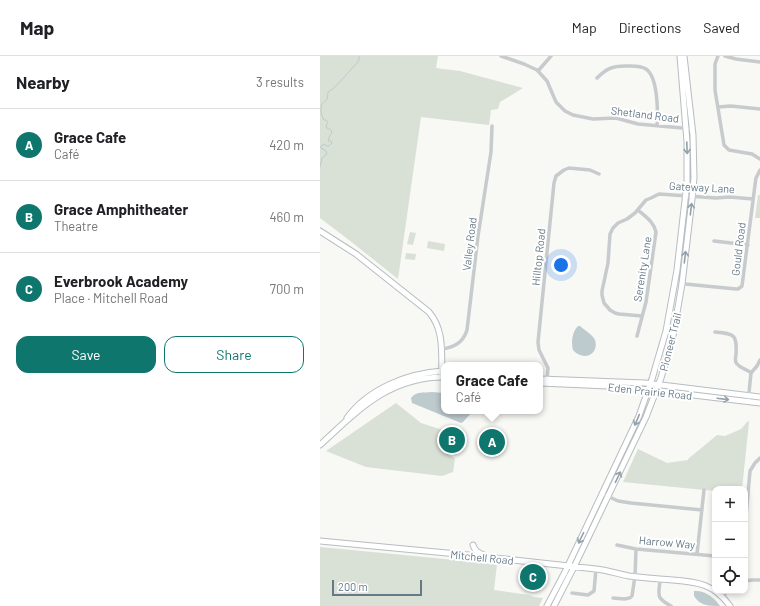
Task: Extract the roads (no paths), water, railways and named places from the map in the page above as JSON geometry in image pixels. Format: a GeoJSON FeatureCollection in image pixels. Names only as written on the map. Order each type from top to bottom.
{"type":"FeatureCollection","features":[{"type":"Feature","properties":{"kind":"main road","name":"Pioneer Trail"},"geometry":{"type":"LineString","coordinates":[[547,606],[634,428],[651,384],[666,331],[675,283],[686,196],[688,162],[680,56]]}},
{"type":"Feature","properties":{"kind":"main road","name":"Pioneer Trail"},"geometry":{"type":"LineString","coordinates":[[554,606],[640,430],[657,388],[673,336],[682,284],[692,196],[694,162],[693,129],[684,56]]}},
{"type":"Feature","properties":{"kind":"main road"},"geometry":{"type":"LineString","coordinates":[[320,231],[356,254],[429,312],[439,328],[442,362]]}},
{"type":"Feature","properties":{"kind":"main road"},"geometry":{"type":"LineString","coordinates":[[320,446],[342,425],[350,413],[382,388],[404,378],[420,374],[441,374]]}},
{"type":"Feature","properties":{"kind":"main road","name":"Eden Prairie Road"},"geometry":{"type":"LineString","coordinates":[[543,380],[547,382],[649,390],[657,388],[760,397]]}},
{"type":"Feature","properties":{"kind":"main road","name":"Eden Prairie Road"},"geometry":{"type":"LineString","coordinates":[[543,383],[651,384],[657,388],[760,403]]}},
{"type":"Feature","properties":{"kind":"main road","name":"Mitchell Road"},"geometry":{"type":"LineString","coordinates":[[320,541],[596,569],[635,576],[697,583],[712,589],[730,606]]}},
{"type":"Feature","properties":{"kind":"main road"},"geometry":{"type":"LineString","coordinates":[[473,545],[477,552],[496,558]]}},
{"type":"Feature","properties":{"kind":"street","name":"Shetland Road"},"geometry":{"type":"LineString","coordinates":[[502,56],[531,66],[538,71],[547,81],[556,102],[567,114],[587,119],[598,120],[616,118],[634,123],[693,129]]}},
{"type":"Feature","properties":{"kind":"street"},"geometry":{"type":"LineString","coordinates":[[538,71],[551,56]]}},
{"type":"Feature","properties":{"kind":"street"},"geometry":{"type":"LineString","coordinates":[[718,56],[714,69],[715,98],[718,107],[723,142],[726,148],[732,151],[752,154],[760,159]]}},
{"type":"Feature","properties":{"kind":"street"},"geometry":{"type":"LineString","coordinates":[[725,56],[736,60],[760,62]]}},
{"type":"Feature","properties":{"kind":"street"},"geometry":{"type":"LineString","coordinates":[[598,78],[604,71],[618,66],[639,66],[646,69],[652,75],[654,82],[658,111],[657,126]]}},
{"type":"Feature","properties":{"kind":"street"},"geometry":{"type":"LineString","coordinates":[[718,107],[731,106],[760,109]]}},
{"type":"Feature","properties":{"kind":"street","name":"Valley Road"},"geometry":{"type":"LineString","coordinates":[[441,349],[455,346],[462,341],[467,330],[478,236],[491,152],[492,126]]}},
{"type":"Feature","properties":{"kind":"street","name":"Hilltop Road"},"geometry":{"type":"LineString","coordinates":[[547,382],[548,368],[539,350],[538,342],[554,183],[556,176],[569,168],[590,170],[599,174]]}},
{"type":"Feature","properties":{"kind":"street","name":"Gould Road"},"geometry":{"type":"LineString","coordinates":[[675,283],[742,289],[756,178],[760,170]]}},
{"type":"Feature","properties":{"kind":"street","name":"Gateway Lane"},"geometry":{"type":"LineString","coordinates":[[642,316],[615,313],[604,303],[602,295],[608,263],[611,231],[615,225],[631,216],[646,200],[663,194],[753,199]]}},
{"type":"Feature","properties":{"kind":"street","name":"Serenity Lane"},"geometry":{"type":"LineString","coordinates":[[637,336],[646,302],[656,232],[651,222],[638,210]]}},
{"type":"Feature","properties":{"kind":"street"},"geometry":{"type":"LineString","coordinates":[[714,241],[748,245]]}},
{"type":"Feature","properties":{"kind":"street"},"geometry":{"type":"LineString","coordinates":[[715,332],[734,337],[736,343],[735,359],[737,364],[751,372]]}},
{"type":"Feature","properties":{"kind":"street"},"geometry":{"type":"LineString","coordinates":[[748,402],[751,372],[760,360]]}},
{"type":"Feature","properties":{"kind":"street"},"geometry":{"type":"LineString","coordinates":[[746,522],[750,471],[755,462],[760,458]]}},
{"type":"Feature","properties":{"kind":"street"},"geometry":{"type":"LineString","coordinates":[[697,554],[704,490]]}},
{"type":"Feature","properties":{"kind":"street"},"geometry":{"type":"LineString","coordinates":[[602,494],[618,501],[702,510]]}},
{"type":"Feature","properties":{"kind":"street","name":"Harrow Way"},"geometry":{"type":"LineString","coordinates":[[617,545],[636,549],[712,556]]}},
{"type":"Feature","properties":{"kind":"street"},"geometry":{"type":"LineString","coordinates":[[613,598],[631,598],[635,576],[636,549]]}},
{"type":"Feature","properties":{"kind":"street"},"geometry":{"type":"LineString","coordinates":[[572,593],[588,595],[594,591],[596,569]]}},
{"type":"Feature","properties":{"kind":"street"},"geometry":{"type":"LineString","coordinates":[[660,579],[659,597],[671,606]]}},
{"type":"Feature","properties":{"kind":"street"},"geometry":{"type":"LineString","coordinates":[[748,581],[760,580]]}},
{"type":"Feature","properties":{"kind":"street"},"geometry":{"type":"LineString","coordinates":[[722,597],[725,594]]}},
{"type":"Feature","properties":{"kind":"waterway"},"geometry":{"type":"LineString","coordinates":[[320,167],[322,158],[327,154],[321,146],[324,144],[329,146],[332,143],[331,141],[328,141],[332,133],[326,126],[328,122],[324,120],[322,116],[322,104],[327,99],[328,92],[334,88],[357,63],[359,56]]}},
{"type":"Feature","properties":{"kind":"place","name":"Grace Amphitheater"},"geometry":{"type":"Point","coordinates":[452,440]}},
{"type":"Feature","properties":{"kind":"place","name":"Grace Cafe"},"geometry":{"type":"Point","coordinates":[492,442]}},
{"type":"Feature","properties":{"kind":"place","name":"Everbrook Academy"},"geometry":{"type":"Point","coordinates":[533,577]}}]}
